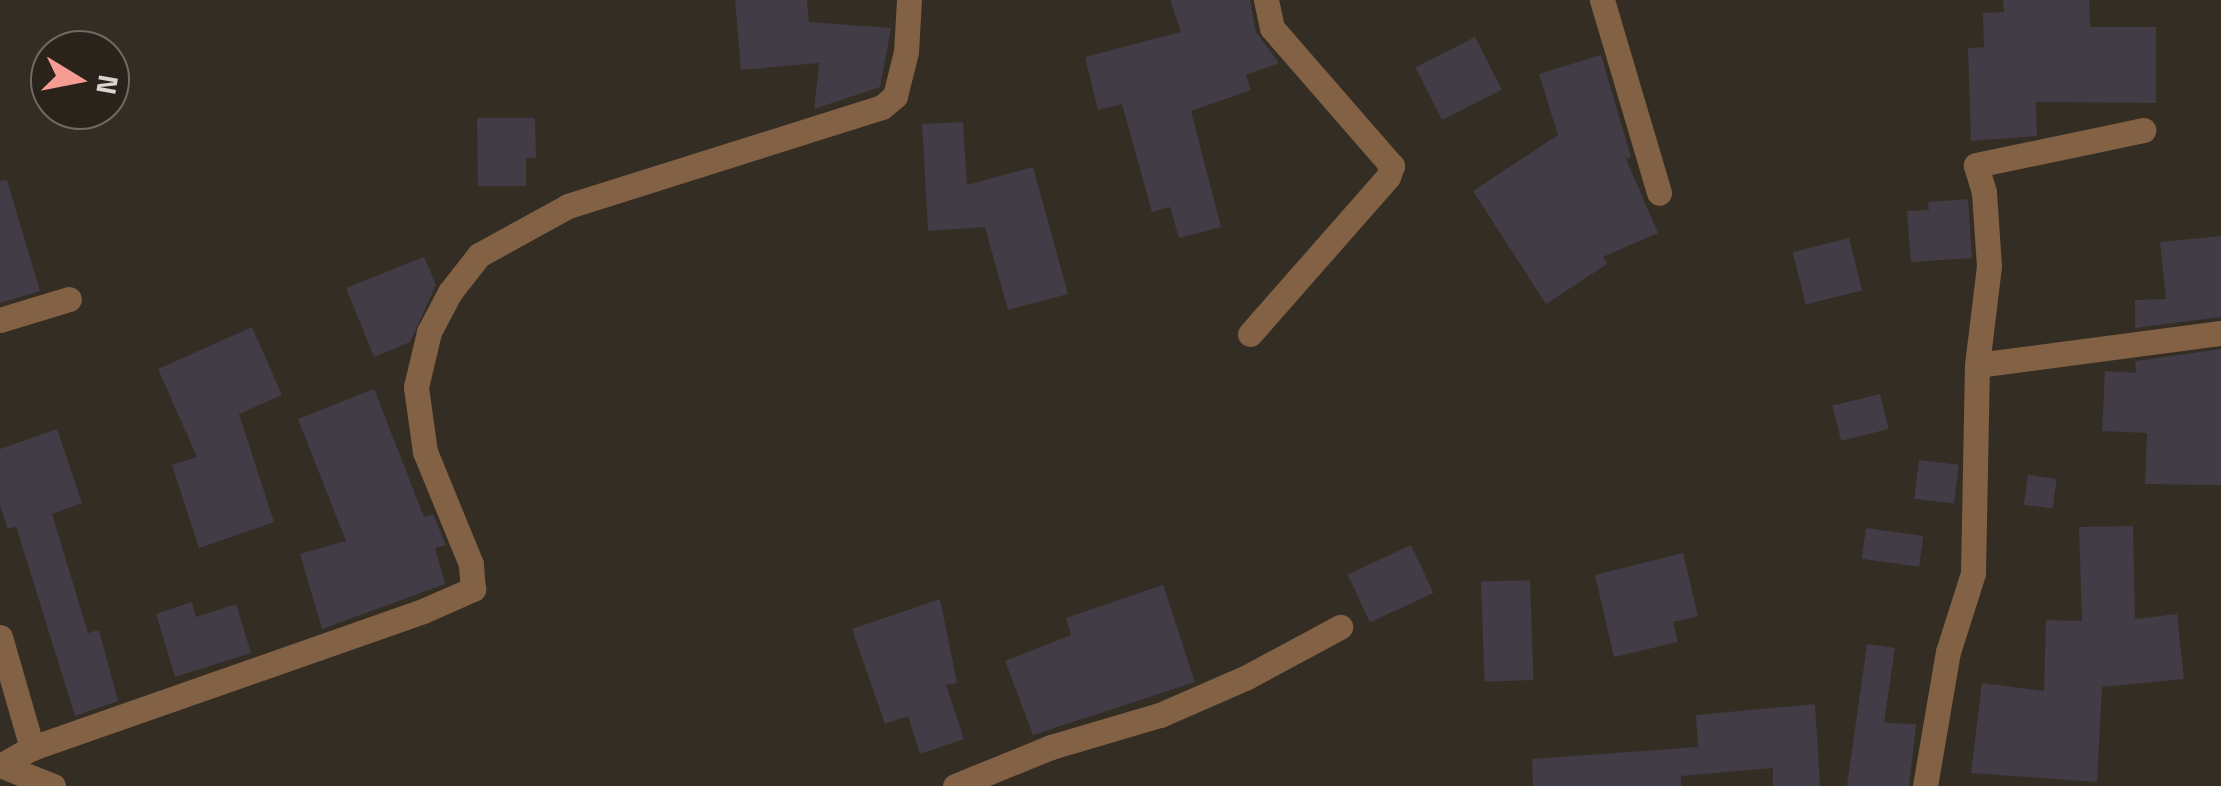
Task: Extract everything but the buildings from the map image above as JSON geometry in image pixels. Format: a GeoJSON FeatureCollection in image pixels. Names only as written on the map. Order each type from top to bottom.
{"type":"FeatureCollection","features":[{"type":"Feature","properties":{"kind":"street"},"geometry":{"type":"LineString","coordinates":[[1,765],[32,748],[424,611],[473,589],[472,564],[426,452],[416,387],[429,332],[450,292],[479,255],[568,206],[882,107],[896,96],[906,52],[909,0]]}},
{"type":"Feature","properties":{"kind":"street"},"geometry":{"type":"LineString","coordinates":[[1250,334],[1388,177],[1392,166],[1272,28],[1266,0]]}},
{"type":"Feature","properties":{"kind":"street"},"geometry":{"type":"LineString","coordinates":[[1602,0],[1659,192]]}},
{"type":"Feature","properties":{"kind":"street"},"geometry":{"type":"LineString","coordinates":[[1926,786],[1948,652],[1973,574],[1976,364],[1988,266],[1984,192],[1976,164],[2143,130]]}},
{"type":"Feature","properties":{"kind":"street"},"geometry":{"type":"LineString","coordinates":[[0,320],[69,299]]}},
{"type":"Feature","properties":{"kind":"street"},"geometry":{"type":"LineString","coordinates":[[1976,364],[2221,333]]}},
{"type":"Feature","properties":{"kind":"street"},"geometry":{"type":"LineString","coordinates":[[955,786],[1052,747],[1160,715],[1247,677],[1340,626]]}},
{"type":"Feature","properties":{"kind":"street"},"geometry":{"type":"LineString","coordinates":[[0,637],[32,748]]}},
{"type":"Feature","properties":{"kind":"street"},"geometry":{"type":"LineString","coordinates":[[1,765],[54,786]]}}]}
